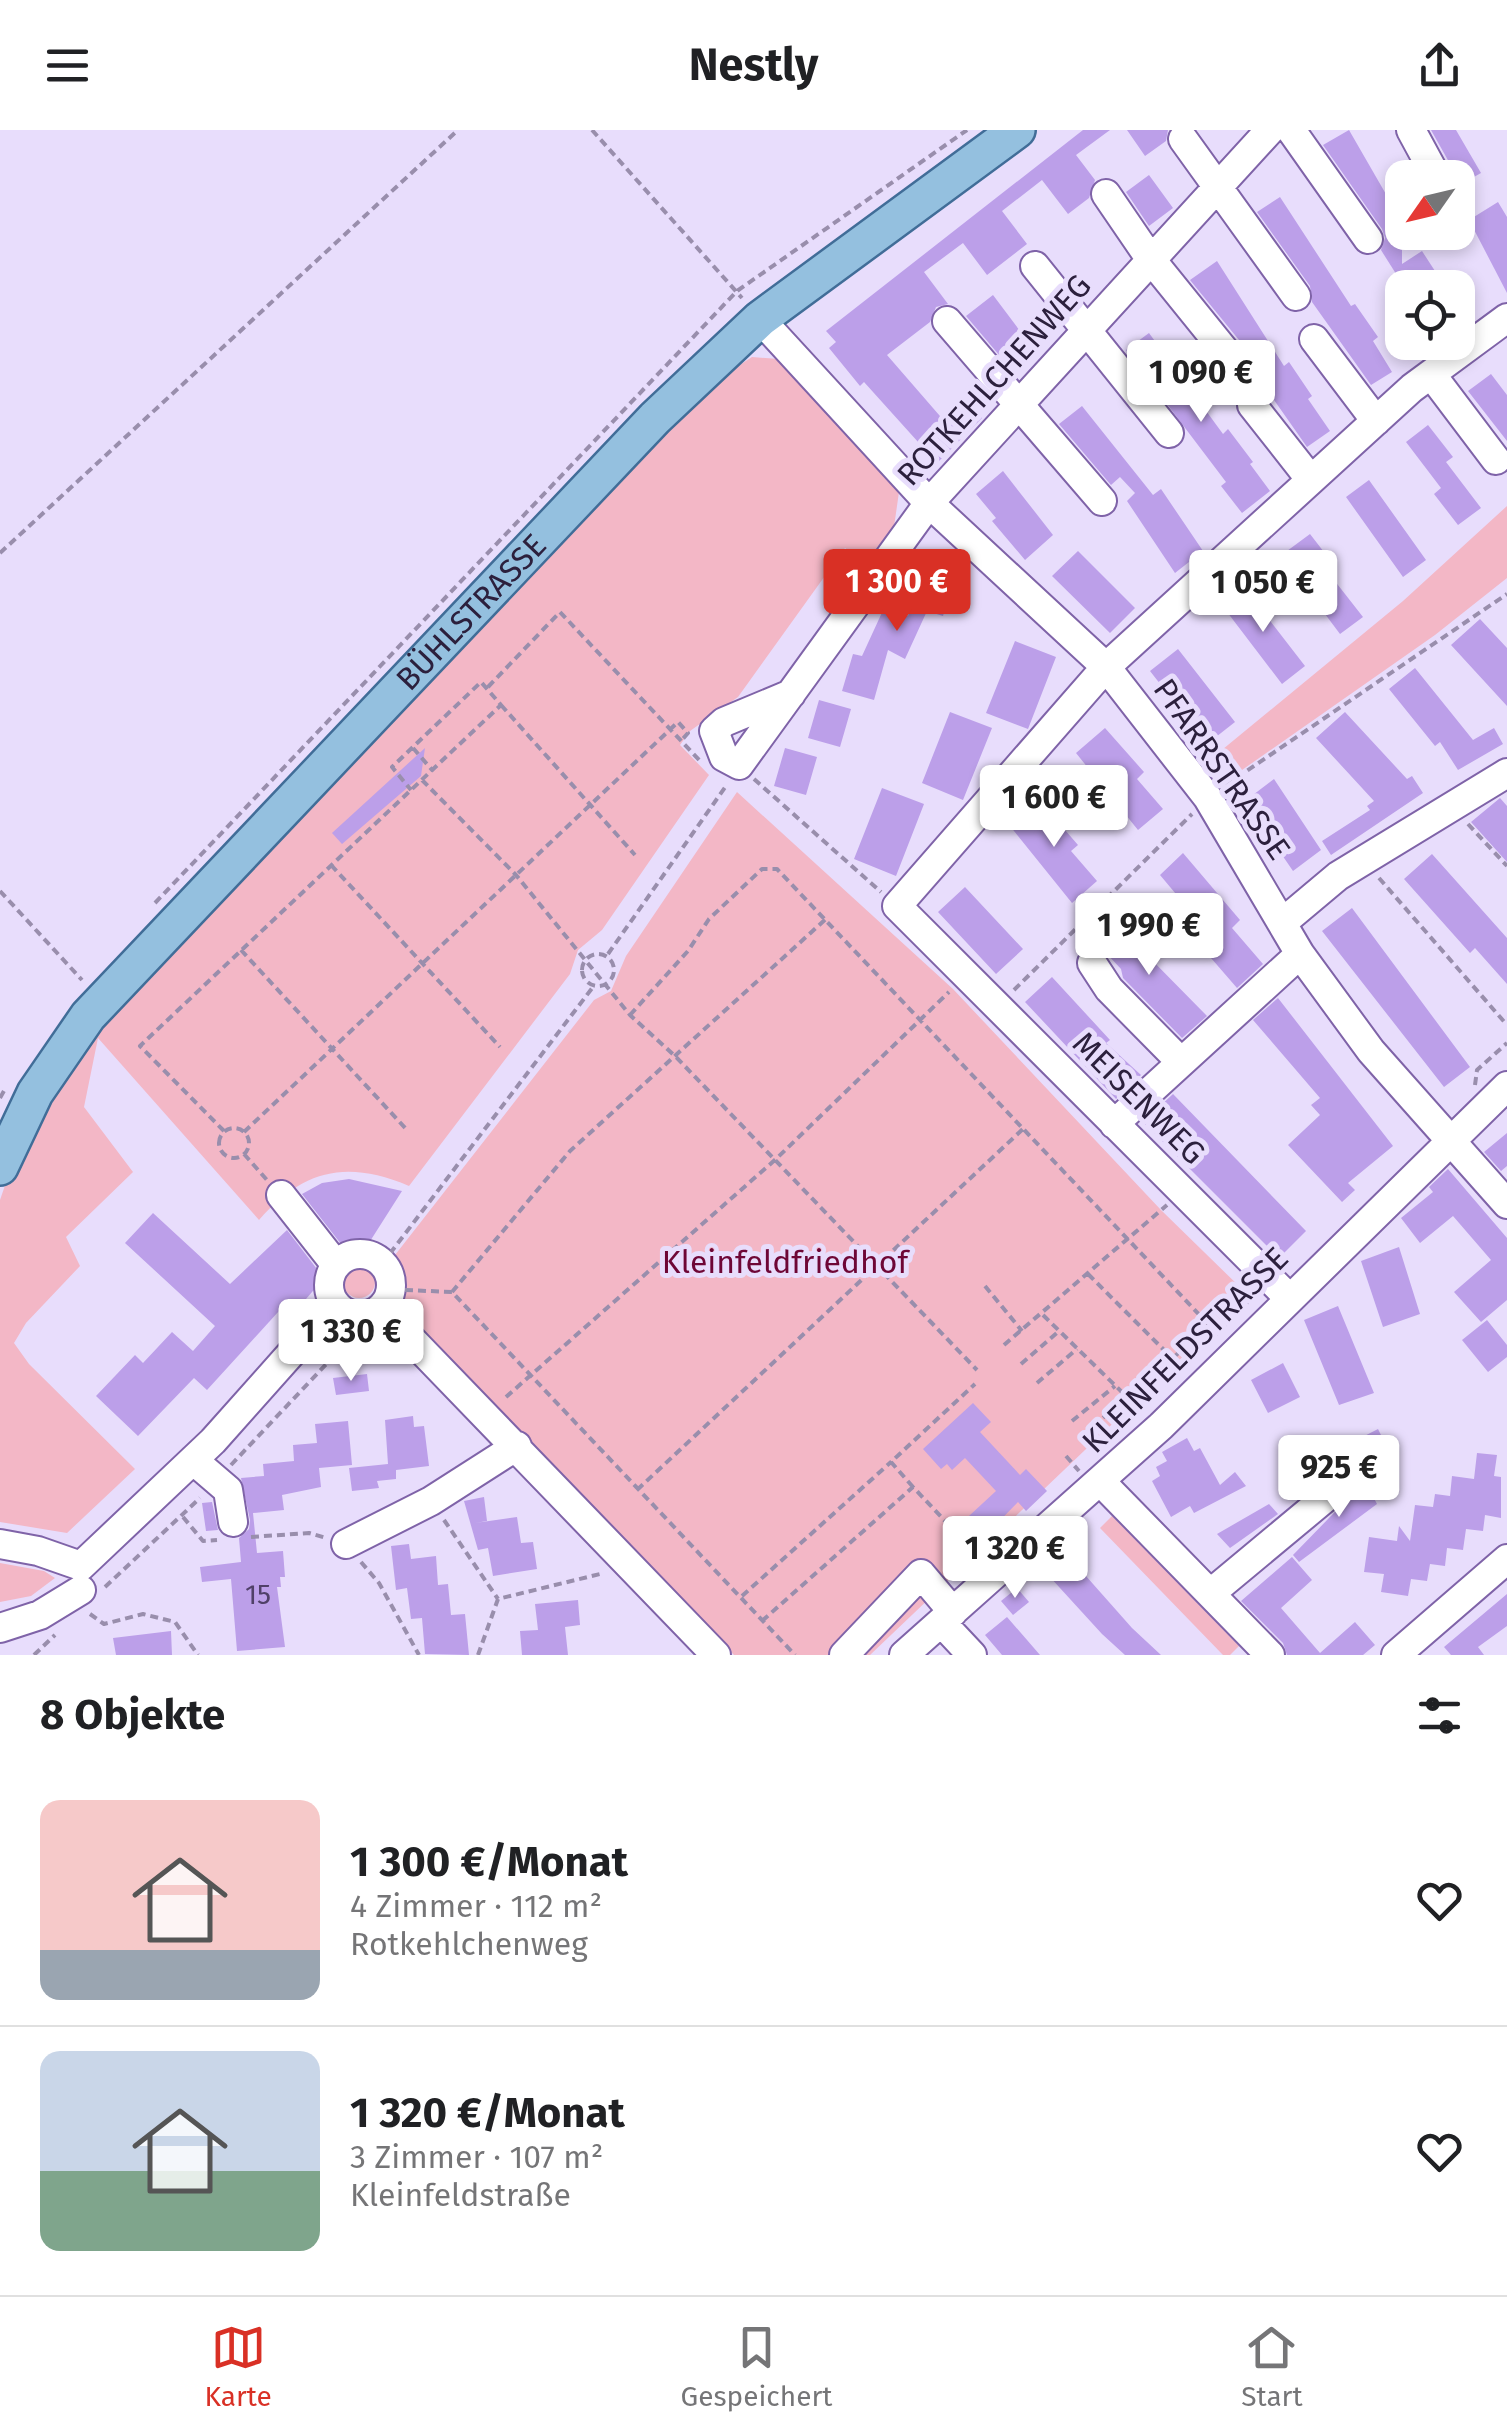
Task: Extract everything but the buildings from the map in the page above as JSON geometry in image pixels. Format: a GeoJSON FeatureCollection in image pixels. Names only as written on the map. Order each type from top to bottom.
{"type":"FeatureCollection","features":[{"type":"Feature","properties":{"kind":"main road","name":"BÜHLSTRASSE"},"geometry":{"type":"LineString","coordinates":[[0,1167],[45,1078],[88,1016],[574,499],[760,318],[1018,130]]}},
{"type":"Feature","properties":{"kind":"street","name":"ROTKEHLCHENWEG"},"geometry":{"type":"LineString","coordinates":[[724,775],[792,694],[929,503],[1019,409],[1149,257],[1270,130]]}},
{"type":"Feature","properties":{"kind":"street"},"geometry":{"type":"LineString","coordinates":[[1291,130],[1368,239]]}},
{"type":"Feature","properties":{"kind":"street"},"geometry":{"type":"LineString","coordinates":[[1410,130],[1427,160]]}},
{"type":"Feature","properties":{"kind":"street"},"geometry":{"type":"LineString","coordinates":[[1182,139],[1296,296]]}},
{"type":"Feature","properties":{"kind":"street"},"geometry":{"type":"LineString","coordinates":[[1106,194],[1149,257],[1225,351]]}},
{"type":"Feature","properties":{"kind":"street"},"geometry":{"type":"LineString","coordinates":[[1035,266],[1169,433]]}},
{"type":"Feature","properties":{"kind":"street","name":"PFARRSTRASSE"},"geometry":{"type":"LineString","coordinates":[[760,318],[929,503],[1106,667],[1208,798],[1300,954],[1371,1051],[1507,1204]]}},
{"type":"Feature","properties":{"kind":"street"},"geometry":{"type":"LineString","coordinates":[[897,906],[1106,667],[1376,421],[1507,318]]}},
{"type":"Feature","properties":{"kind":"street"},"geometry":{"type":"LineString","coordinates":[[947,321],[1102,502]]}},
{"type":"Feature","properties":{"kind":"street"},"geometry":{"type":"LineString","coordinates":[[1314,340],[1376,421]]}},
{"type":"Feature","properties":{"kind":"street"},"geometry":{"type":"LineString","coordinates":[[1431,374],[1496,460]]}},
{"type":"Feature","properties":{"kind":"street"},"geometry":{"type":"LineString","coordinates":[[1252,405],[1310,480]]}},
{"type":"Feature","properties":{"kind":"street"},"geometry":{"type":"LineString","coordinates":[[724,775],[724,757],[714,731],[724,722],[792,694]]}},
{"type":"Feature","properties":{"kind":"street"},"geometry":{"type":"LineString","coordinates":[[1282,923],[1363,860],[1507,772]]}},
{"type":"Feature","properties":{"kind":"street","name":"MEISENWEG"},"geometry":{"type":"LineString","coordinates":[[897,906],[1280,1288]]}},
{"type":"Feature","properties":{"kind":"street"},"geometry":{"type":"LineString","coordinates":[[1114,1124],[1300,954]]}},
{"type":"Feature","properties":{"kind":"street"},"geometry":{"type":"LineString","coordinates":[[1092,963],[1109,990],[1181,1062]]}},
{"type":"Feature","properties":{"kind":"street","name":"KLEINFELDSTRASSE"},"geometry":{"type":"LineString","coordinates":[[904,1655],[1100,1482],[1280,1288],[1507,1086]]}},
{"type":"Feature","properties":{"kind":"street"},"geometry":{"type":"LineString","coordinates":[[281,1195],[336,1265]]}},
{"type":"Feature","properties":{"kind":"street"},"geometry":{"type":"LineString","coordinates":[[392,1296],[354,1316],[335,1304],[329,1284],[336,1265],[357,1254],[382,1264],[392,1296],[516,1446],[716,1655]]}},
{"type":"Feature","properties":{"kind":"street"},"geometry":{"type":"LineString","coordinates":[[0,1628],[40,1615],[81,1588],[335,1304]]}},
{"type":"Feature","properties":{"kind":"street"},"geometry":{"type":"LineString","coordinates":[[346,1544],[431,1501],[516,1446]]}},
{"type":"Feature","properties":{"kind":"street"},"geometry":{"type":"LineString","coordinates":[[194,1460],[228,1490],[231,1533]]}},
{"type":"Feature","properties":{"kind":"street"},"geometry":{"type":"LineString","coordinates":[[1100,1482],[1270,1655]]}},
{"type":"Feature","properties":{"kind":"street"},"geometry":{"type":"LineString","coordinates":[[1211,1594],[1342,1484]]}},
{"type":"Feature","properties":{"kind":"street"},"geometry":{"type":"LineString","coordinates":[[0,1544],[38,1551],[81,1588]]}},
{"type":"Feature","properties":{"kind":"street"},"geometry":{"type":"LineString","coordinates":[[1396,1655],[1507,1559]]}},
{"type":"Feature","properties":{"kind":"street"},"geometry":{"type":"LineString","coordinates":[[844,1655],[921,1574],[972,1655]]}},
{"type":"Feature","properties":{"kind":"path"},"geometry":{"type":"LineString","coordinates":[[0,553],[458,130]]}},
{"type":"Feature","properties":{"kind":"path"},"geometry":{"type":"LineString","coordinates":[[592,130],[736,291]]}},
{"type":"Feature","properties":{"kind":"path"},"geometry":{"type":"LineString","coordinates":[[150,908],[736,291],[967,130]]}},
{"type":"Feature","properties":{"kind":"path"},"geometry":{"type":"LineString","coordinates":[[998,1006],[1208,798],[1507,594]]}},
{"type":"Feature","properties":{"kind":"path"},"geometry":{"type":"LineString","coordinates":[[488,686],[560,612],[680,742],[897,906]]}},
{"type":"Feature","properties":{"kind":"path"},"geometry":{"type":"LineString","coordinates":[[411,790],[392,767],[480,682],[488,686],[634,854]]}},
{"type":"Feature","properties":{"kind":"path"},"geometry":{"type":"LineString","coordinates":[[224,1131],[140,1046],[501,704]]}},
{"type":"Feature","properties":{"kind":"path"},"geometry":{"type":"LineString","coordinates":[[244,1132],[678,722],[688,733],[680,742]]}},
{"type":"Feature","properties":{"kind":"path"},"geometry":{"type":"LineString","coordinates":[[412,747],[432,770]]}},
{"type":"Feature","properties":{"kind":"path"},"geometry":{"type":"LineString","coordinates":[[587,959],[608,954],[724,775]]}},
{"type":"Feature","properties":{"kind":"path"},"geometry":{"type":"LineString","coordinates":[[422,780],[516,875],[630,1016],[776,1159],[877,1270],[977,1370]]}},
{"type":"Feature","properties":{"kind":"path"},"geometry":{"type":"LineString","coordinates":[[1451,806],[1507,866]]}},
{"type":"Feature","properties":{"kind":"path"},"geometry":{"type":"LineString","coordinates":[[1363,860],[1507,1024]]}},
{"type":"Feature","properties":{"kind":"path"},"geometry":{"type":"LineString","coordinates":[[331,866],[500,1048]]}},
{"type":"Feature","properties":{"kind":"path"},"geometry":{"type":"LineString","coordinates":[[630,1016],[688,951],[708,919],[762,869],[777,869],[1210,1326],[1084,1434]]}},
{"type":"Feature","properties":{"kind":"path"},"geometry":{"type":"LineString","coordinates":[[0,890],[82,980]]}},
{"type":"Feature","properties":{"kind":"path"},"geometry":{"type":"LineString","coordinates":[[392,1296],[452,1292],[570,1151],[827,918]]}},
{"type":"Feature","properties":{"kind":"path"},"geometry":{"type":"LineString","coordinates":[[242,950],[407,1130]]}},
{"type":"Feature","properties":{"kind":"path"},"geometry":{"type":"LineString","coordinates":[[607,984],[614,968],[608,954]]}},
{"type":"Feature","properties":{"kind":"path"},"geometry":{"type":"LineString","coordinates":[[587,959],[584,972],[593,987]]}},
{"type":"Feature","properties":{"kind":"path"},"geometry":{"type":"LineString","coordinates":[[382,1264],[593,987],[607,984]]}},
{"type":"Feature","properties":{"kind":"path"},"geometry":{"type":"LineString","coordinates":[[506,1397],[776,1159],[952,989]]}},
{"type":"Feature","properties":{"kind":"path"},"geometry":{"type":"LineString","coordinates":[[233,1128],[244,1132],[249,1141],[244,1154],[232,1158],[222,1151],[220,1140],[224,1131],[233,1128]]}},
{"type":"Feature","properties":{"kind":"path"},"geometry":{"type":"LineString","coordinates":[[637,1490],[877,1270],[1024,1128]]}},
{"type":"Feature","properties":{"kind":"path"},"geometry":{"type":"LineString","coordinates":[[244,1154],[281,1195]]}},
{"type":"Feature","properties":{"kind":"path"},"geometry":{"type":"LineString","coordinates":[[1004,1345],[1161,1210]]}},
{"type":"Feature","properties":{"kind":"path"},"geometry":{"type":"LineString","coordinates":[[1087,1272],[1172,1359]]}},
{"type":"Feature","properties":{"kind":"path"},"geometry":{"type":"LineString","coordinates":[[985,1286],[1022,1331]]}},
{"type":"Feature","properties":{"kind":"path"},"geometry":{"type":"LineString","coordinates":[[1117,1431],[1280,1288]]}},
{"type":"Feature","properties":{"kind":"path"},"geometry":{"type":"LineString","coordinates":[[452,1292],[795,1655]]}},
{"type":"Feature","properties":{"kind":"path"},"geometry":{"type":"LineString","coordinates":[[1042,1315],[1128,1398]]}},
{"type":"Feature","properties":{"kind":"path"},"geometry":{"type":"LineString","coordinates":[[1022,1363],[1059,1331]]}},
{"type":"Feature","properties":{"kind":"path"},"geometry":{"type":"LineString","coordinates":[[1039,1381],[1077,1349]]}},
{"type":"Feature","properties":{"kind":"path"},"geometry":{"type":"LineString","coordinates":[[741,1598],[974,1384]]}},
{"type":"Feature","properties":{"kind":"path"},"geometry":{"type":"LineString","coordinates":[[1075,1419],[1114,1386]]}},
{"type":"Feature","properties":{"kind":"path"},"geometry":{"type":"LineString","coordinates":[[890,1462],[978,1556]]}},
{"type":"Feature","properties":{"kind":"path"},"geometry":{"type":"LineString","coordinates":[[762,1621],[914,1487]]}},
{"type":"Feature","properties":{"kind":"path"},"geometry":{"type":"LineString","coordinates":[[431,1501],[498,1599]]}},
{"type":"Feature","properties":{"kind":"path"},"geometry":{"type":"LineString","coordinates":[[183,1517],[203,1541],[231,1533],[309,1533],[346,1544],[379,1583],[418,1655]]}},
{"type":"Feature","properties":{"kind":"path"},"geometry":{"type":"LineString","coordinates":[[498,1599],[633,1566]]}},
{"type":"Feature","properties":{"kind":"path"},"geometry":{"type":"LineString","coordinates":[[81,1588],[104,1624],[143,1614],[176,1622],[198,1655]]}},
{"type":"Feature","properties":{"kind":"path"},"geometry":{"type":"LineString","coordinates":[[478,1655],[498,1599]]}},
{"type":"Feature","properties":{"kind":"green space"},"geometry":{"type":"Polygon","coordinates":[[[752,357],[779,359],[899,492],[894,527],[865,562],[845,548],[738,697],[690,731],[680,745],[709,775],[602,930],[578,950],[570,974],[409,1186],[366,1173],[328,1174],[293,1190],[259,1220],[98,1038],[84,1107],[133,1172],[66,1237],[80,1266],[26,1323],[14,1343],[29,1364],[135,1469],[67,1533],[0,1522],[0,1200],[11,1168],[72,1059],[605,489],[735,368],[752,357]]]}},
{"type":"Feature","properties":{"kind":"green space"},"geometry":{"type":"Polygon","coordinates":[[[1507,506],[1507,578],[1435,635],[1232,777],[1217,754],[1403,601],[1507,506]]]}},
{"type":"Feature","properties":{"kind":"green space","name":"Kleinfeldfriedhof"},"geometry":{"type":"Polygon","coordinates":[[[737,792],[953,989],[1161,1210],[1245,1292],[1213,1328],[870,1655],[734,1655],[404,1315],[405,1290],[388,1264],[594,1000],[611,991],[626,956],[737,792]]]}},
{"type":"Feature","properties":{"kind":"green space"},"geometry":{"type":"Polygon","coordinates":[[[359,1266],[370,1271],[375,1282],[370,1293],[359,1298],[348,1293],[343,1282],[348,1271],[359,1266]]]}},
{"type":"Feature","properties":{"kind":"green space"},"geometry":{"type":"Polygon","coordinates":[[[1112,1516],[1239,1646],[1230,1655],[1223,1655],[1100,1528],[1112,1516]]]}},
{"type":"Feature","properties":{"kind":"green space"},"geometry":{"type":"Polygon","coordinates":[[[0,1563],[44,1571],[55,1578],[31,1596],[0,1602],[0,1563]]]}}]}
